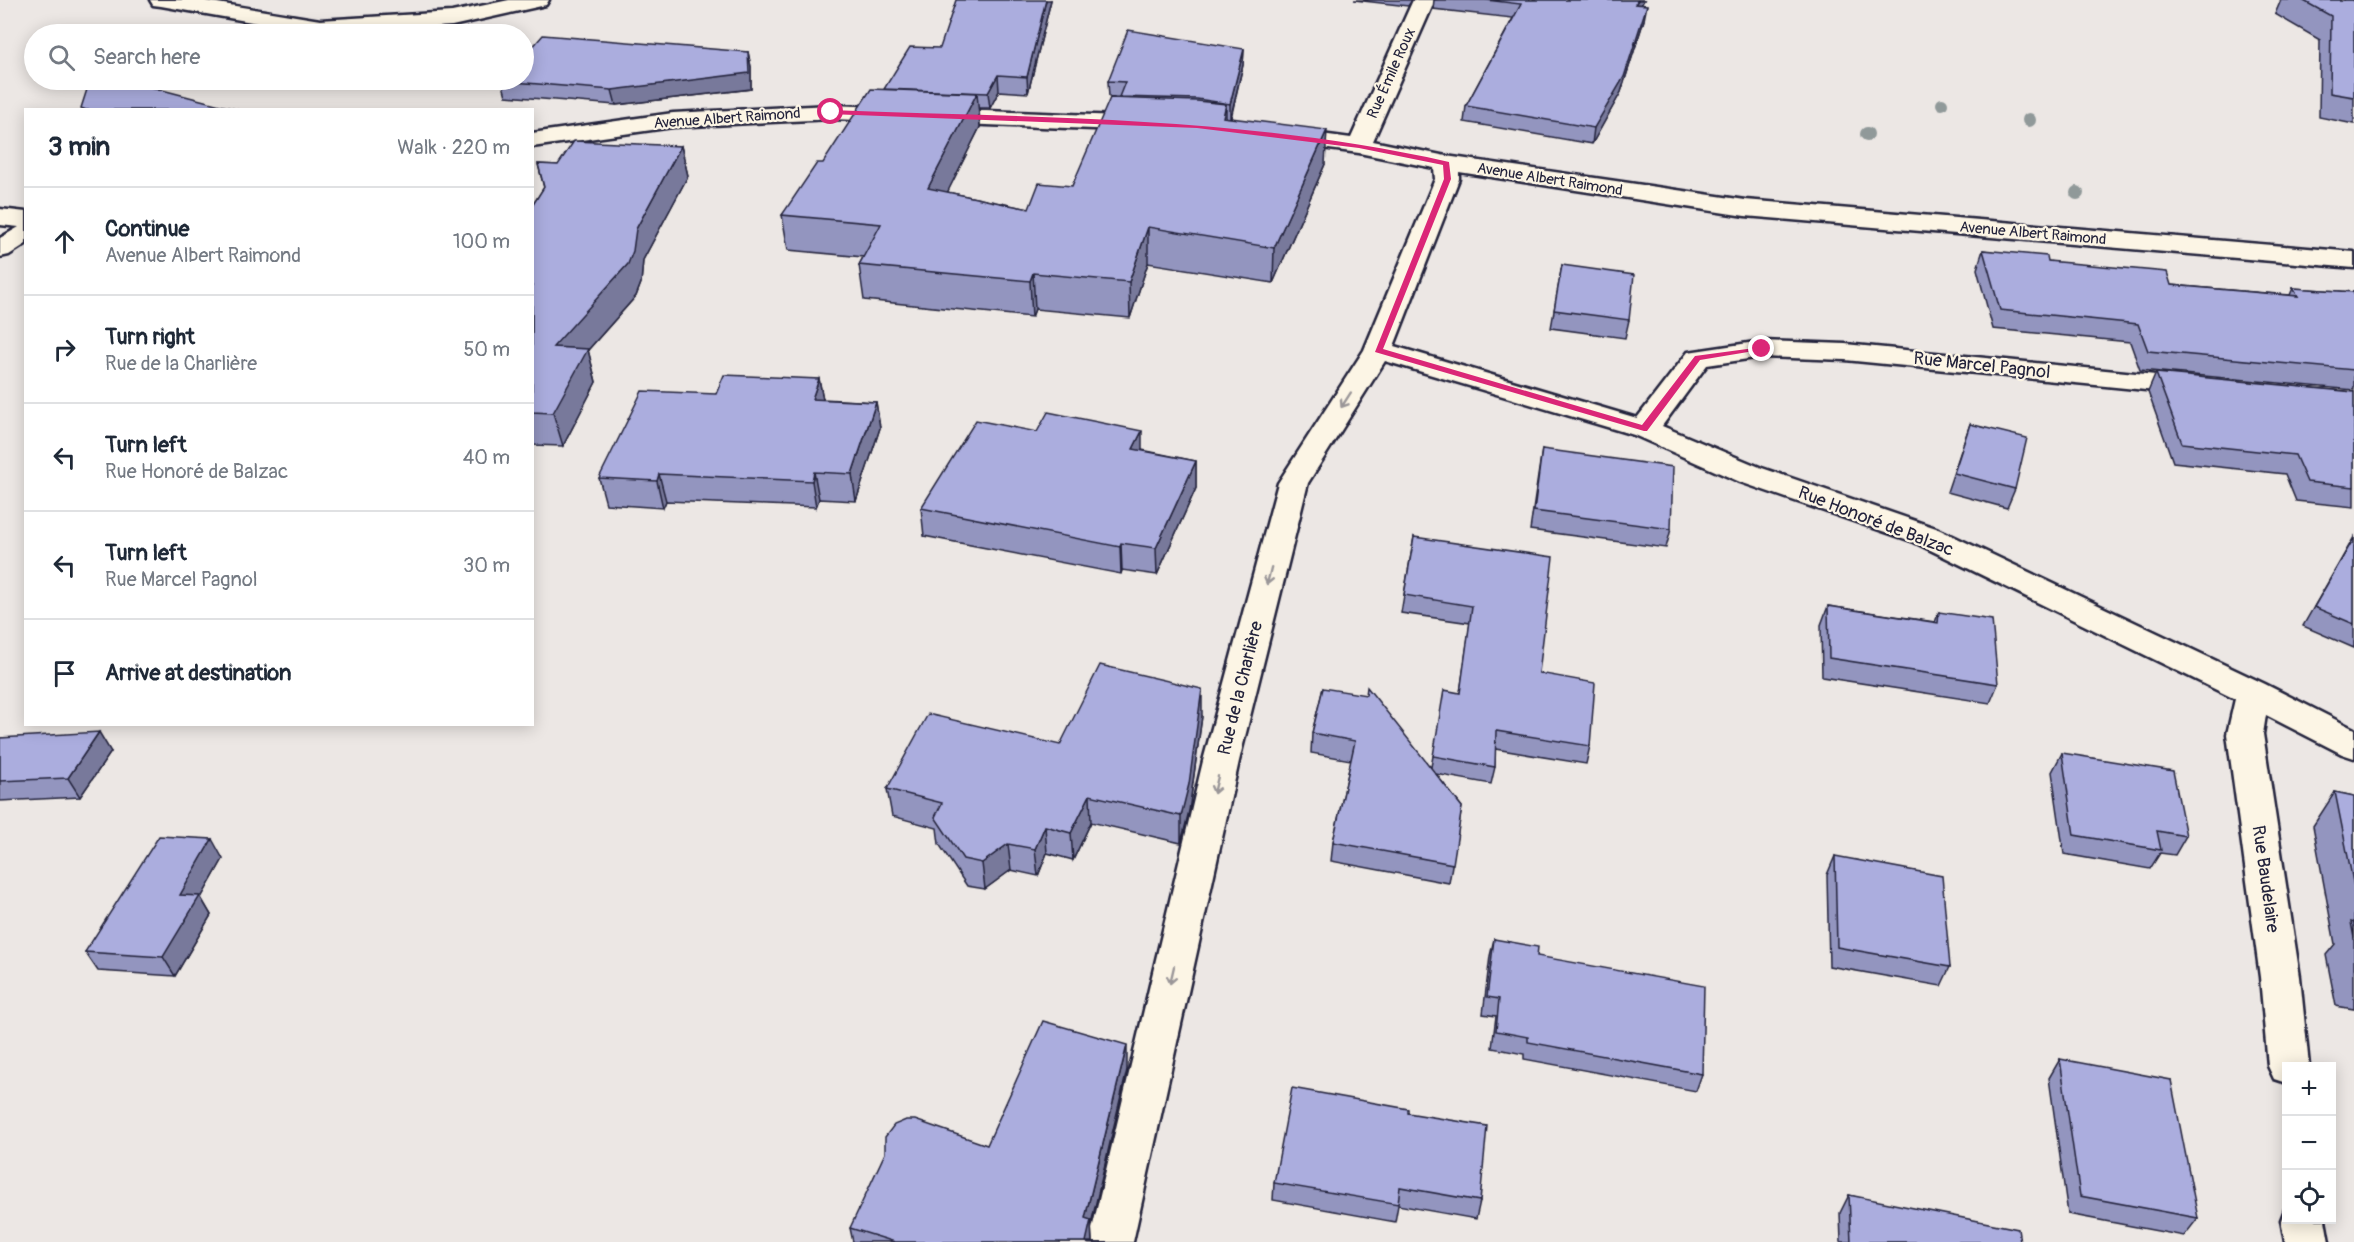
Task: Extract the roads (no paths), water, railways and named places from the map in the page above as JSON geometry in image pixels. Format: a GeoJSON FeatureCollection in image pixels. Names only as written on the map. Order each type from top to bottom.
{"type":"FeatureCollection","features":[{"type":"Feature","properties":{"kind":"street"},"geometry":{"type":"LineString","coordinates":[[160,0],[302,24]]}},
{"type":"Feature","properties":{"kind":"street"},"geometry":{"type":"LineString","coordinates":[[370,24],[452,19],[538,0]]}},
{"type":"Feature","properties":{"kind":"street","name":"Rue Émile Roux"},"geometry":{"type":"LineString","coordinates":[[1359,146],[1424,0]]}},
{"type":"Feature","properties":{"kind":"street","name":"Avenue Albert Raimond"},"geometry":{"type":"LineString","coordinates":[[534,140],[673,120],[831,112],[1173,125]]}},
{"type":"Feature","properties":{"kind":"street","name":"Avenue Albert Raimond"},"geometry":{"type":"LineString","coordinates":[[1265,133],[1745,208],[2354,260]]}},
{"type":"Feature","properties":{"kind":"street","name":"Rue de la Charlière"},"geometry":{"type":"LineString","coordinates":[[1111,1242],[1221,761],[1293,483],[1378,350],[1448,179],[1446,163]]}},
{"type":"Feature","properties":{"kind":"street"},"geometry":{"type":"LineString","coordinates":[[0,217],[24,220]]}},
{"type":"Feature","properties":{"kind":"street"},"geometry":{"type":"LineString","coordinates":[[0,249],[24,234]]}},
{"type":"Feature","properties":{"kind":"street","name":"Rue Marcel Pagnol"},"geometry":{"type":"LineString","coordinates":[[1644,429],[1698,358],[1762,349],[1845,352],[2224,389]]}},
{"type":"Feature","properties":{"kind":"street","name":"Rue Honoré de Balzac"},"geometry":{"type":"LineString","coordinates":[[1378,350],[1644,429],[1751,475],[1925,535],[2253,693],[2354,745]]}},
{"type":"Feature","properties":{"kind":"street","name":"Rue Baudelaire"},"geometry":{"type":"LineString","coordinates":[[2253,693],[2245,734],[2280,977],[2289,1062]]}},
{"type":"Feature","properties":{"kind":"street"},"geometry":{"type":"LineString","coordinates":[[2304,1224],[2307,1242]]}}]}
